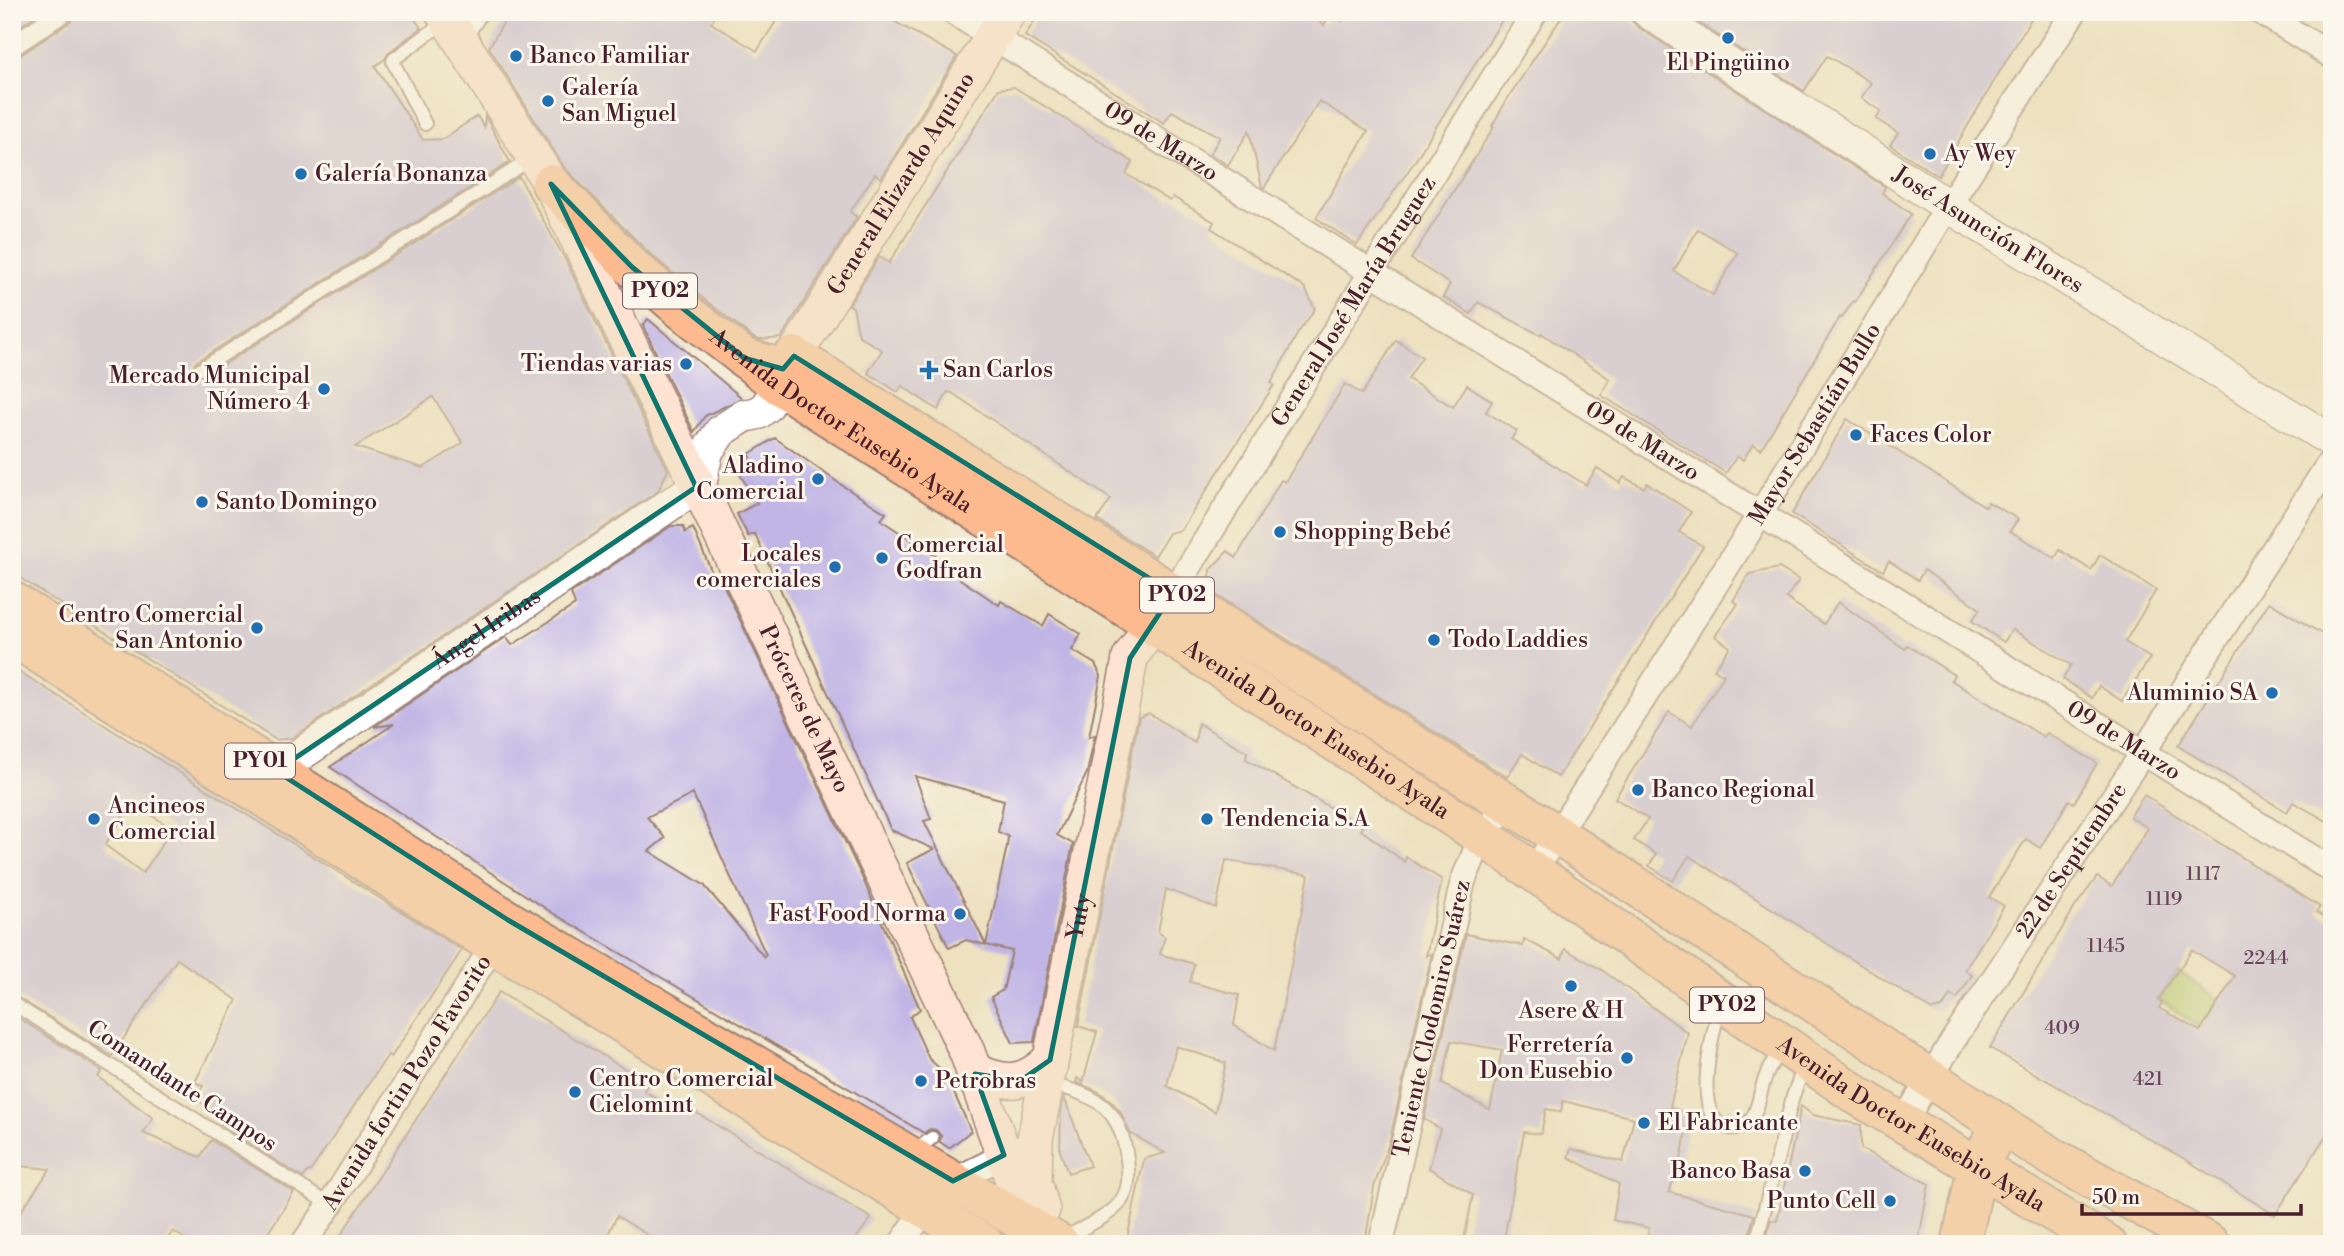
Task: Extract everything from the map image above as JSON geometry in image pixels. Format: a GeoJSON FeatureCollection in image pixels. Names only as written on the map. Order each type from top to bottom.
{"type":"FeatureCollection","features":[{"type":"Feature","properties":{"kind":"main road","name":"PY02"},"geometry":{"type":"LineString","coordinates":[[456,20],[542,170]]}},
{"type":"Feature","properties":{"kind":"main road","name":"General Elizardo Aquino"},"geometry":{"type":"LineString","coordinates":[[787,371],[1000,25]]}},
{"type":"Feature","properties":{"kind":"main road","name":"Avenida Doctor Eusebio Ayala"},"geometry":{"type":"LineString","coordinates":[[542,170],[632,267],[744,358],[787,371],[1173,593],[1558,835],[2001,1125],[2056,1159],[2210,1244]]}},
{"type":"Feature","properties":{"kind":"main road","name":"Próceres de Mayo"},"geometry":{"type":"LineString","coordinates":[[542,170],[696,487],[712,514],[972,1065],[979,1103],[1004,1155],[1051,1239]]}},
{"type":"Feature","properties":{"kind":"main road","name":"Avenida Doctor Eusebio Ayala"},"geometry":{"type":"LineString","coordinates":[[787,371],[1152,624],[1482,836],[1858,1096],[2107,1244]]}},
{"type":"Feature","properties":{"kind":"main road","name":"Yuty"},"geometry":{"type":"LineString","coordinates":[[1051,1239],[1037,1199],[1033,1172],[1035,1139],[1130,658],[1173,593]]}},
{"type":"Feature","properties":{"kind":"main road","name":"PY01"},"geometry":{"type":"LineString","coordinates":[[12,601],[276,771],[501,933],[921,1146],[953,1181],[1051,1239]]}},
{"type":"Feature","properties":{"kind":"main road","name":"PY01"},"geometry":{"type":"LineString","coordinates":[[12,636],[501,933],[925,1209],[984,1244]]}},
{"type":"Feature","properties":{"kind":"main road"},"geometry":{"type":"LineString","coordinates":[[972,1065],[974,1071],[985,1076],[1008,1081],[1020,1081],[1037,1072],[1048,1072]]}},
{"type":"Feature","properties":{"kind":"main road"},"geometry":{"type":"LineString","coordinates":[[1961,1244],[1977,1168],[2001,1125]]}},
{"type":"Feature","properties":{"kind":"street"},"geometry":{"type":"LineString","coordinates":[[12,46],[63,12]]}},
{"type":"Feature","properties":{"kind":"street","name":"09 de Marzo"},"geometry":{"type":"LineString","coordinates":[[953,12],[1000,25],[1370,273],[2332,870]]}},
{"type":"Feature","properties":{"kind":"street","name":"General José María Bruguez"},"geometry":{"type":"LineString","coordinates":[[1173,593],[1535,12]]}},
{"type":"Feature","properties":{"kind":"street","name":"José Asunción Flores"},"geometry":{"type":"LineString","coordinates":[[1648,12],[1948,206],[2332,441]]}},
{"type":"Feature","properties":{"kind":"street","name":"Mayor Sebastián Bullo"},"geometry":{"type":"LineString","coordinates":[[1558,835],[1759,516],[1948,206],[2074,12]]}},
{"type":"Feature","properties":{"kind":"street"},"geometry":{"type":"LineString","coordinates":[[2261,12],[2332,56]]}},
{"type":"Feature","properties":{"kind":"street"},"geometry":{"type":"LineString","coordinates":[[696,487],[701,480],[707,451],[721,431],[744,416],[758,413],[767,406],[787,371]]}},
{"type":"Feature","properties":{"kind":"street","name":"22 de Septiembre"},"geometry":{"type":"LineString","coordinates":[[1903,1124],[2332,459]]}},
{"type":"Feature","properties":{"kind":"street","name":"Ángel Iribas"},"geometry":{"type":"LineString","coordinates":[[276,771],[696,487]]}},
{"type":"Feature","properties":{"kind":"street","name":"Teniente Clodomiro Suárez"},"geometry":{"type":"LineString","coordinates":[[1381,1244],[1463,881],[1482,836],[1508,804]]}},
{"type":"Feature","properties":{"kind":"street"},"geometry":{"type":"LineString","coordinates":[[1534,871],[1558,835]]}},
{"type":"Feature","properties":{"kind":"street","name":"Avenida fortin Pozo Favorito"},"geometry":{"type":"LineString","coordinates":[[303,1244],[501,933]]}},
{"type":"Feature","properties":{"kind":"street"},"geometry":{"type":"LineString","coordinates":[[901,1244],[925,1209],[953,1181],[1035,1139]]}},
{"type":"Feature","properties":{"kind":"lane"},"geometry":{"type":"LineString","coordinates":[[425,124],[393,62],[400,54],[456,20]]}},
{"type":"Feature","properties":{"kind":"lane"},"geometry":{"type":"LineString","coordinates":[[201,369],[542,170]]}},
{"type":"Feature","properties":{"kind":"lane"},"geometry":{"type":"LineString","coordinates":[[1721,1001],[1709,1054],[1706,1089],[1711,1111],[1719,1123],[1729,1128],[1743,1126],[1751,1121],[1765,1077],[1795,1052]]}},
{"type":"Feature","properties":{"kind":"lane","name":"Comandante Campos"},"geometry":{"type":"LineString","coordinates":[[12,1003],[330,1205]]}},
{"type":"Feature","properties":{"kind":"lane"},"geometry":{"type":"LineString","coordinates":[[1756,1244],[1793,1096],[1795,1052]]}},
{"type":"Feature","properties":{"kind":"lane"},"geometry":{"type":"LineString","coordinates":[[1048,1072],[1102,1105],[1114,1116],[1126,1151],[1129,1181],[1121,1203],[1096,1220],[1051,1239]]}},
{"type":"Feature","properties":{"kind":"highlighted area"},"geometry":{"type":"Polygon","coordinates":[[[551,184],[632,267],[744,358],[783,369],[794,356],[1173,593],[1130,658],[1050,1060],[1020,1081],[975,1074],[1004,1155],[953,1181],[508,920],[276,771],[696,487],[551,184]]]}},
{"type":"Feature","properties":{"kind":"green space"},"geometry":{"type":"Polygon","coordinates":[[[2178,971],[2232,1009],[2213,1037],[2159,999],[2178,971]]]}},
{"type":"Feature","properties":{"kind":"building"},"geometry":{"type":"Polygon","coordinates":[[[12,12],[41,12],[12,31],[12,12]]]}},
{"type":"Feature","properties":{"kind":"building","name":"Mercado Municipal Número 4"},"geometry":{"type":"Polygon","coordinates":[[[75,12],[410,12],[421,28],[375,66],[423,140],[443,139],[477,116],[484,127],[485,116],[510,162],[196,362],[192,369],[196,376],[206,376],[519,177],[566,261],[668,470],[658,491],[292,738],[276,740],[12,573],[12,58],[70,22],[75,12]],[[433,397],[355,447],[423,468],[463,443],[433,397]]]}},
{"type":"Feature","properties":{"kind":"building"},"geometry":{"type":"Polygon","coordinates":[[[510,12],[718,12],[711,23],[757,51],[782,12],[877,12],[957,56],[881,178],[875,174],[850,212],[857,217],[781,338],[760,340],[696,293],[647,251],[564,167],[489,47],[510,12]]]}},
{"type":"Feature","properties":{"kind":"building"},"geometry":{"type":"Polygon","coordinates":[[[1040,12],[1304,12],[1324,25],[1330,14],[1342,21],[1347,12],[1507,12],[1415,161],[1357,245],[1316,218],[1368,131],[1319,101],[1264,188],[1249,131],[1228,165],[1210,154],[1220,137],[1172,111],[1164,123],[1025,36],[1040,12]]]}},
{"type":"Feature","properties":{"kind":"building"},"geometry":{"type":"Polygon","coordinates":[[[1565,12],[1630,12],[1632,21],[1638,27],[1885,187],[1882,193],[1911,214],[1855,302],[1853,301],[1842,318],[1840,317],[1761,449],[1753,444],[1743,460],[1737,456],[1726,473],[1601,395],[1610,379],[1541,333],[1540,335],[1478,302],[1471,314],[1443,297],[1450,284],[1411,259],[1494,127],[1492,126],[1565,12]],[[1698,229],[1674,271],[1713,295],[1738,253],[1698,229]]]}},
{"type":"Feature","properties":{"kind":"building"},"geometry":{"type":"Polygon","coordinates":[[[1682,12],[2035,12],[1938,176],[1890,145],[1898,133],[1876,119],[1881,111],[1861,98],[1871,83],[1848,68],[1827,56],[1804,91],[1682,12]]]}},
{"type":"Feature","properties":{"kind":"building"},"geometry":{"type":"Polygon","coordinates":[[[1014,87],[1133,162],[1126,174],[1170,201],[1173,197],[1214,222],[1211,228],[1305,288],[1315,309],[1298,333],[1271,383],[1274,385],[1181,530],[1169,533],[1155,556],[1097,520],[1111,499],[952,393],[948,392],[938,410],[902,386],[898,392],[868,373],[882,350],[859,336],[853,307],[849,305],[879,257],[889,263],[999,89],[1014,87]]]}},
{"type":"Feature","properties":{"kind":"building","name":"Tiendas varias"},"geometry":{"type":"Polygon","coordinates":[[[648,319],[742,398],[705,416],[694,432],[643,326],[648,319]]]}},
{"type":"Feature","properties":{"kind":"building"},"geometry":{"type":"Polygon","coordinates":[[[1396,340],[1422,357],[1408,379],[1453,407],[1467,385],[1492,401],[1486,412],[1517,431],[1511,439],[1586,485],[1597,468],[1620,483],[1624,477],[1644,488],[1647,483],[1691,512],[1679,532],[1703,546],[1558,777],[1522,754],[1507,777],[1210,591],[1210,570],[1228,551],[1236,558],[1281,480],[1285,482],[1345,384],[1362,394],[1396,340]]]}},
{"type":"Feature","properties":{"kind":"building"},"geometry":{"type":"Polygon","coordinates":[[[1847,419],[1986,507],[1988,502],[2018,519],[2010,531],[2055,558],[2060,550],[2091,570],[2100,555],[2156,590],[2125,642],[2150,658],[2122,701],[2099,686],[2092,698],[2063,679],[2071,665],[2012,629],[2004,642],[1972,621],[1980,609],[1924,570],[1918,580],[1889,561],[1883,571],[1792,514],[1847,419]]]}},
{"type":"Feature","properties":{"kind":"building"},"geometry":{"type":"Polygon","coordinates":[[[775,438],[886,513],[881,520],[960,572],[957,577],[999,605],[1001,601],[1043,626],[1049,614],[1081,634],[1072,650],[1095,664],[1101,676],[1089,737],[1095,735],[1087,773],[1057,835],[1073,844],[1034,1042],[1013,1043],[991,997],[1003,990],[1012,951],[986,945],[966,940],[949,948],[907,863],[934,849],[891,830],[755,534],[748,536],[737,514],[757,503],[738,471],[751,457],[749,454],[775,438]],[[915,776],[931,819],[924,821],[986,945],[1007,846],[1008,836],[998,832],[1004,800],[915,776]]]}},
{"type":"Feature","properties":{"kind":"building"},"geometry":{"type":"Polygon","coordinates":[[[671,526],[683,526],[685,532],[693,528],[717,584],[722,582],[862,877],[920,1009],[910,1017],[929,1059],[945,1073],[971,1131],[949,1148],[940,1142],[941,1136],[936,1130],[930,1129],[924,1133],[551,912],[330,767],[394,724],[374,727],[506,637],[512,645],[575,605],[571,593],[671,526]],[[693,794],[647,817],[665,838],[649,851],[704,885],[764,957],[766,955],[693,794]]]}},
{"type":"Feature","properties":{"kind":"building"},"geometry":{"type":"Polygon","coordinates":[[[1779,568],[1799,580],[1786,598],[1824,624],[1838,602],[1905,649],[1907,645],[1954,675],[1951,680],[1963,688],[2044,737],[2047,733],[2097,763],[2074,803],[2069,800],[2040,848],[2026,839],[1989,897],[2004,906],[1965,970],[1972,975],[1957,999],[1950,995],[1942,1008],[1932,1010],[1689,856],[1673,881],[1649,866],[1656,854],[1634,840],[1648,819],[1615,798],[1669,712],[1692,726],[1724,675],[1714,669],[1730,647],[1715,636],[1738,604],[1733,601],[1749,574],[1779,568]]]}},
{"type":"Feature","properties":{"kind":"building","name":"Aluminio SA"},"geometry":{"type":"Polygon","coordinates":[[[2269,602],[2332,640],[2332,824],[2293,802],[2287,812],[2178,746],[2269,602]]]}},
{"type":"Feature","properties":{"kind":"building"},"geometry":{"type":"Polygon","coordinates":[[[12,667],[462,950],[391,1057],[388,1055],[310,1172],[303,1178],[221,1125],[225,1118],[195,1099],[203,1086],[195,1082],[237,1000],[177,959],[112,1056],[12,994],[12,667]],[[132,802],[105,845],[143,873],[172,829],[132,802]]]}},
{"type":"Feature","properties":{"kind":"building"},"geometry":{"type":"Polygon","coordinates":[[[1149,713],[1195,743],[1198,723],[1247,752],[1246,759],[1362,826],[1361,830],[1405,862],[1406,857],[1442,880],[1426,956],[1432,953],[1389,1143],[1374,1187],[1365,1244],[1126,1244],[1144,1159],[1165,1153],[1130,1133],[1120,1111],[1109,1099],[1076,1082],[1077,1078],[1083,1082],[1097,1032],[1078,1026],[1139,717],[1149,713]],[[1226,860],[1216,908],[1166,889],[1158,932],[1165,937],[1160,954],[1194,964],[1190,982],[1239,995],[1234,1025],[1274,1051],[1309,875],[1226,860]],[[1176,1046],[1167,1086],[1215,1112],[1226,1063],[1176,1046]]]}},
{"type":"Feature","properties":{"kind":"building"},"geometry":{"type":"Polygon","coordinates":[[[2144,795],[2320,907],[2316,912],[2332,922],[2332,1126],[2275,1215],[2188,1161],[1990,1048],[2075,907],[2097,877],[2112,886],[2148,828],[2130,817],[2144,795]],[[2192,950],[2158,1000],[2162,1003],[2159,1008],[2200,1031],[2235,976],[2192,950]]]}},
{"type":"Feature","properties":{"kind":"building"},"geometry":{"type":"Polygon","coordinates":[[[1466,934],[1523,946],[1524,939],[1562,959],[1565,949],[1602,970],[1688,1033],[1670,1107],[1689,1115],[1681,1160],[1669,1192],[1754,1215],[1747,1244],[1646,1244],[1649,1228],[1613,1220],[1619,1184],[1568,1157],[1571,1149],[1623,1162],[1634,1118],[1563,1101],[1561,1112],[1546,1109],[1541,1134],[1524,1132],[1503,1244],[1463,1244],[1473,1195],[1429,1168],[1440,1129],[1424,1119],[1466,934]],[[1451,1041],[1442,1084],[1490,1110],[1502,1050],[1451,1041]]]}},
{"type":"Feature","properties":{"kind":"building"},"geometry":{"type":"Polygon","coordinates":[[[499,992],[648,1083],[644,1091],[682,1112],[685,1106],[871,1218],[852,1244],[662,1244],[617,1216],[603,1244],[335,1244],[499,992]]]}},
{"type":"Feature","properties":{"kind":"building"},"geometry":{"type":"Polygon","coordinates":[[[12,1014],[102,1071],[98,1077],[153,1118],[143,1133],[200,1157],[211,1140],[294,1192],[261,1244],[193,1244],[173,1231],[164,1244],[12,1244],[12,1224],[50,1169],[12,1165],[12,1014]]]}},
{"type":"Feature","properties":{"kind":"building"},"geometry":{"type":"Polygon","coordinates":[[[1064,1097],[1090,1166],[1068,1173],[1060,1151],[1064,1097]]]}},
{"type":"Feature","properties":{"kind":"building"},"geometry":{"type":"Polygon","coordinates":[[[1801,1106],[1813,1115],[1861,1125],[1861,1149],[1929,1184],[1918,1244],[1765,1244],[1771,1220],[1777,1221],[1801,1106]]]}},
{"type":"Feature","properties":{"kind":"place","name":"El Pingüino"},"geometry":{"type":"Point","coordinates":[1728,38]}},
{"type":"Feature","properties":{"kind":"place","name":"Banco Familiar"},"geometry":{"type":"Point","coordinates":[516,56]}},
{"type":"Feature","properties":{"kind":"place","name":"Galería San Miguel"},"geometry":{"type":"Point","coordinates":[548,101]}},
{"type":"Feature","properties":{"kind":"place","name":"Ay Wey"},"geometry":{"type":"Point","coordinates":[1930,154]}},
{"type":"Feature","properties":{"kind":"place","name":"Galería Bonanza"},"geometry":{"type":"Point","coordinates":[301,174]}},
{"type":"Feature","properties":{"kind":"place","name":"Tiendas varias"},"geometry":{"type":"Point","coordinates":[686,364]}},
{"type":"Feature","properties":{"kind":"place","name":"San Carlos"},"geometry":{"type":"Point","coordinates":[929,370]}},
{"type":"Feature","properties":{"kind":"place","name":"Mercado Municipal Número 4"},"geometry":{"type":"Point","coordinates":[324,389]}},
{"type":"Feature","properties":{"kind":"place","name":"Faces Color"},"geometry":{"type":"Point","coordinates":[1856,435]}},
{"type":"Feature","properties":{"kind":"place","name":"Aladino Comercial"},"geometry":{"type":"Point","coordinates":[818,479]}},
{"type":"Feature","properties":{"kind":"place","name":"Santo Domingo"},"geometry":{"type":"Point","coordinates":[202,502]}},
{"type":"Feature","properties":{"kind":"place","name":"Shopping Bebé"},"geometry":{"type":"Point","coordinates":[1280,532]}},
{"type":"Feature","properties":{"kind":"place","name":"Comercial Godfran"},"geometry":{"type":"Point","coordinates":[882,558]}},
{"type":"Feature","properties":{"kind":"place","name":"Locales comerciales"},"geometry":{"type":"Point","coordinates":[835,567]}},
{"type":"Feature","properties":{"kind":"place","name":"Centro Comercial San Antonio"},"geometry":{"type":"Point","coordinates":[257,628]}},
{"type":"Feature","properties":{"kind":"place","name":"Todo Laddies"},"geometry":{"type":"Point","coordinates":[1434,640]}},
{"type":"Feature","properties":{"kind":"place","name":"Aluminio SA"},"geometry":{"type":"Point","coordinates":[2272,693]}},
{"type":"Feature","properties":{"kind":"place","name":"Banco Regional"},"geometry":{"type":"Point","coordinates":[1638,790]}},
{"type":"Feature","properties":{"kind":"place","name":"Ancineos Comercial"},"geometry":{"type":"Point","coordinates":[94,819]}},
{"type":"Feature","properties":{"kind":"place","name":"Tendencia S.A"},"geometry":{"type":"Point","coordinates":[1207,819]}},
{"type":"Feature","properties":{"kind":"place","name":"Fast Food Norma"},"geometry":{"type":"Point","coordinates":[960,914]}},
{"type":"Feature","properties":{"kind":"place","name":"Asere & H"},"geometry":{"type":"Point","coordinates":[1571,986]}},
{"type":"Feature","properties":{"kind":"place","name":"Ferretería Don Eusebio"},"geometry":{"type":"Point","coordinates":[1627,1058]}},
{"type":"Feature","properties":{"kind":"place","name":"Petrobras"},"geometry":{"type":"Point","coordinates":[921,1081]}},
{"type":"Feature","properties":{"kind":"place","name":"Centro Comercial Cielomint"},"geometry":{"type":"Point","coordinates":[575,1092]}},
{"type":"Feature","properties":{"kind":"place","name":"El Fabricante"},"geometry":{"type":"Point","coordinates":[1644,1123]}},
{"type":"Feature","properties":{"kind":"place","name":"Banco Basa"},"geometry":{"type":"Point","coordinates":[1805,1171]}},
{"type":"Feature","properties":{"kind":"place","name":"Punto Cell"},"geometry":{"type":"Point","coordinates":[1890,1201]}}]}
